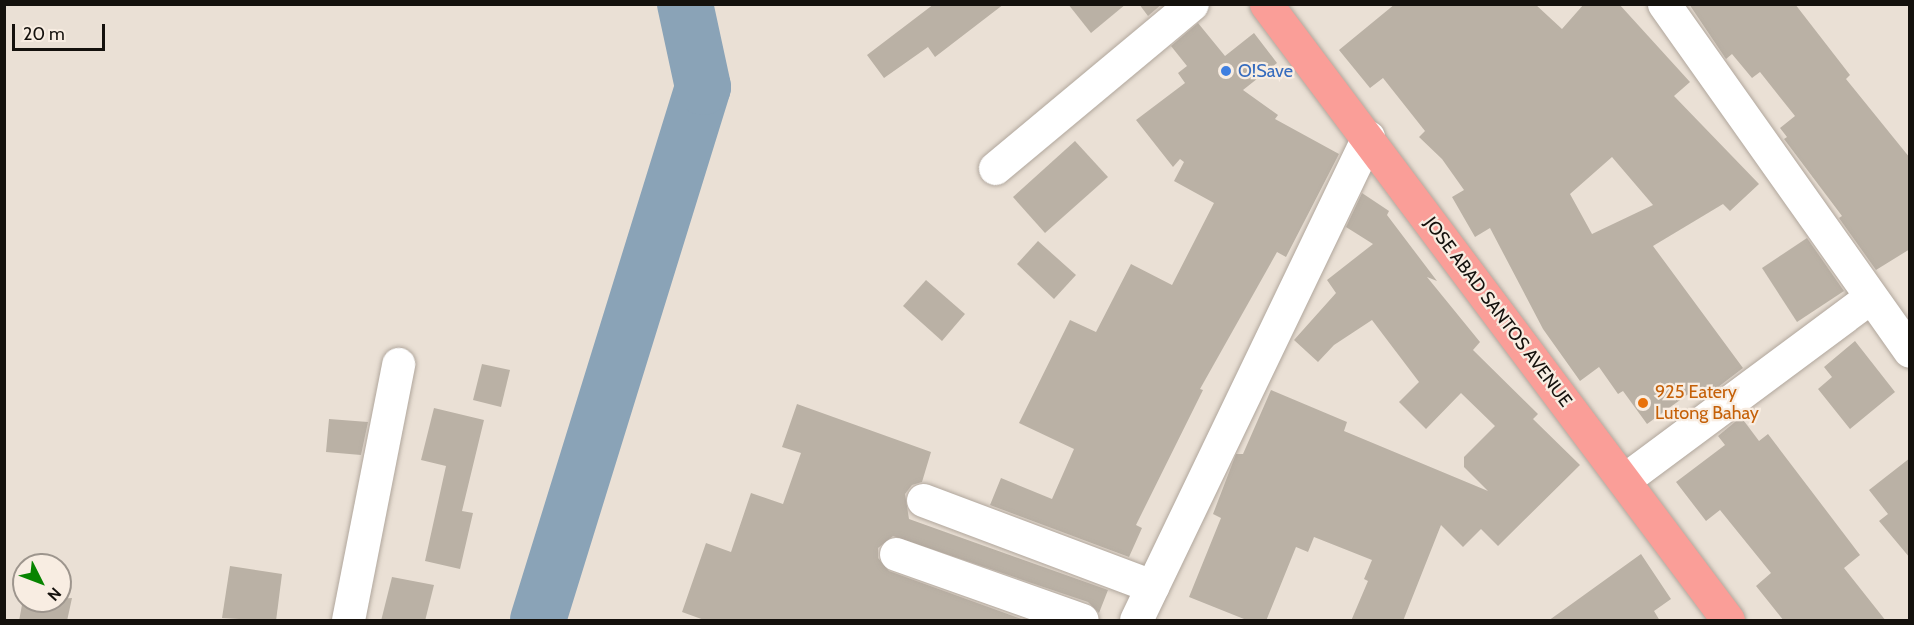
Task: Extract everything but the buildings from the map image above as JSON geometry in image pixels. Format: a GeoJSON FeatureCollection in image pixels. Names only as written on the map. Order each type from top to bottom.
{"type":"FeatureCollection","features":[{"type":"Feature","properties":{"kind":"highway","name":"JOSE ABAD SANTOS AVENUE"},"geometry":{"type":"LineString","coordinates":[[1266,4],[1368,137],[1728,621]]}},
{"type":"Feature","properties":{"kind":"street"},"geometry":{"type":"LineString","coordinates":[[995,168],[1192,4]]}},
{"type":"Feature","properties":{"kind":"street"},"geometry":{"type":"LineString","coordinates":[[1664,4],[1910,351]]}},
{"type":"Feature","properties":{"kind":"street"},"geometry":{"type":"LineString","coordinates":[[1136,621],[1368,137]]}},
{"type":"Feature","properties":{"kind":"street"},"geometry":{"type":"LineString","coordinates":[[1624,480],[1870,297]]}},
{"type":"Feature","properties":{"kind":"street"},"geometry":{"type":"LineString","coordinates":[[348,621],[398,364]]}},
{"type":"Feature","properties":{"kind":"street"},"geometry":{"type":"LineString","coordinates":[[923,500],[1152,586]]}},
{"type":"Feature","properties":{"kind":"street"},"geometry":{"type":"LineString","coordinates":[[896,554],[1082,621]]}},
{"type":"Feature","properties":{"kind":"waterway"},"geometry":{"type":"LineString","coordinates":[[538,620],[703,87],[685,4]]}},
{"type":"Feature","properties":{"kind":"place","name":"O!Save"},"geometry":{"type":"Point","coordinates":[1226,71]}},
{"type":"Feature","properties":{"kind":"place","name":"925 Eatery Lutong Bahay"},"geometry":{"type":"Point","coordinates":[1643,403]}}]}
